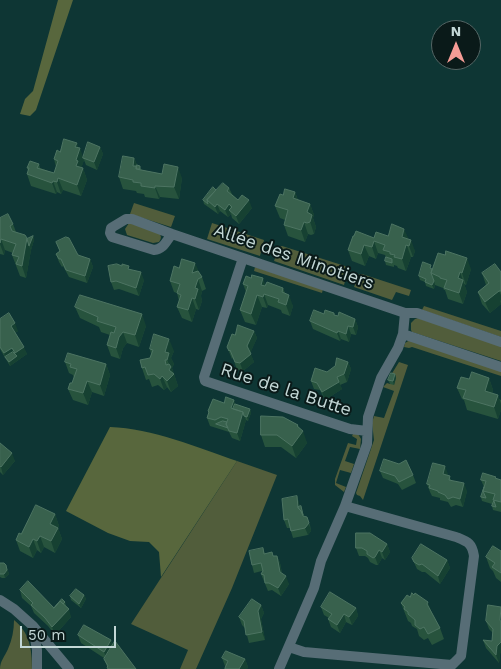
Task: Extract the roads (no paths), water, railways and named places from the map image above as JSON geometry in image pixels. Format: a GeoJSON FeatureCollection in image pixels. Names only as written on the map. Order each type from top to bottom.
{"type":"FeatureCollection","features":[{"type":"Feature","properties":{"kind":"street","name":"Allée des Minotiers"},"geometry":{"type":"LineString","coordinates":[[172,234],[163,246],[154,250],[112,237],[110,233],[111,228],[126,219],[139,221],[172,234],[406,313],[417,313],[501,342]]}},
{"type":"Feature","properties":{"kind":"street","name":"Rue de la Butte"},"geometry":{"type":"LineString","coordinates":[[243,258],[204,377],[205,381],[350,429],[367,431]]}},
{"type":"Feature","properties":{"kind":"street"},"geometry":{"type":"LineString","coordinates":[[279,669],[314,588],[321,561],[345,506],[367,444],[368,417],[381,378],[394,357],[403,334],[406,313]]}},
{"type":"Feature","properties":{"kind":"street"},"geometry":{"type":"LineString","coordinates":[[403,334],[501,367]]}},
{"type":"Feature","properties":{"kind":"street"},"geometry":{"type":"LineString","coordinates":[[289,647],[304,652],[452,665],[461,656],[474,556],[473,547],[456,537],[345,506]]}},
{"type":"Feature","properties":{"kind":"street"},"geometry":{"type":"LineString","coordinates":[[0,600],[14,609],[33,626],[67,668]]}},
{"type":"Feature","properties":{"kind":"street"},"geometry":{"type":"LineString","coordinates":[[33,626],[37,664]]}},
{"type":"Feature","properties":{"kind":"street"},"geometry":{"type":"LineString","coordinates":[[37,664],[46,654],[54,653]]}}]}
